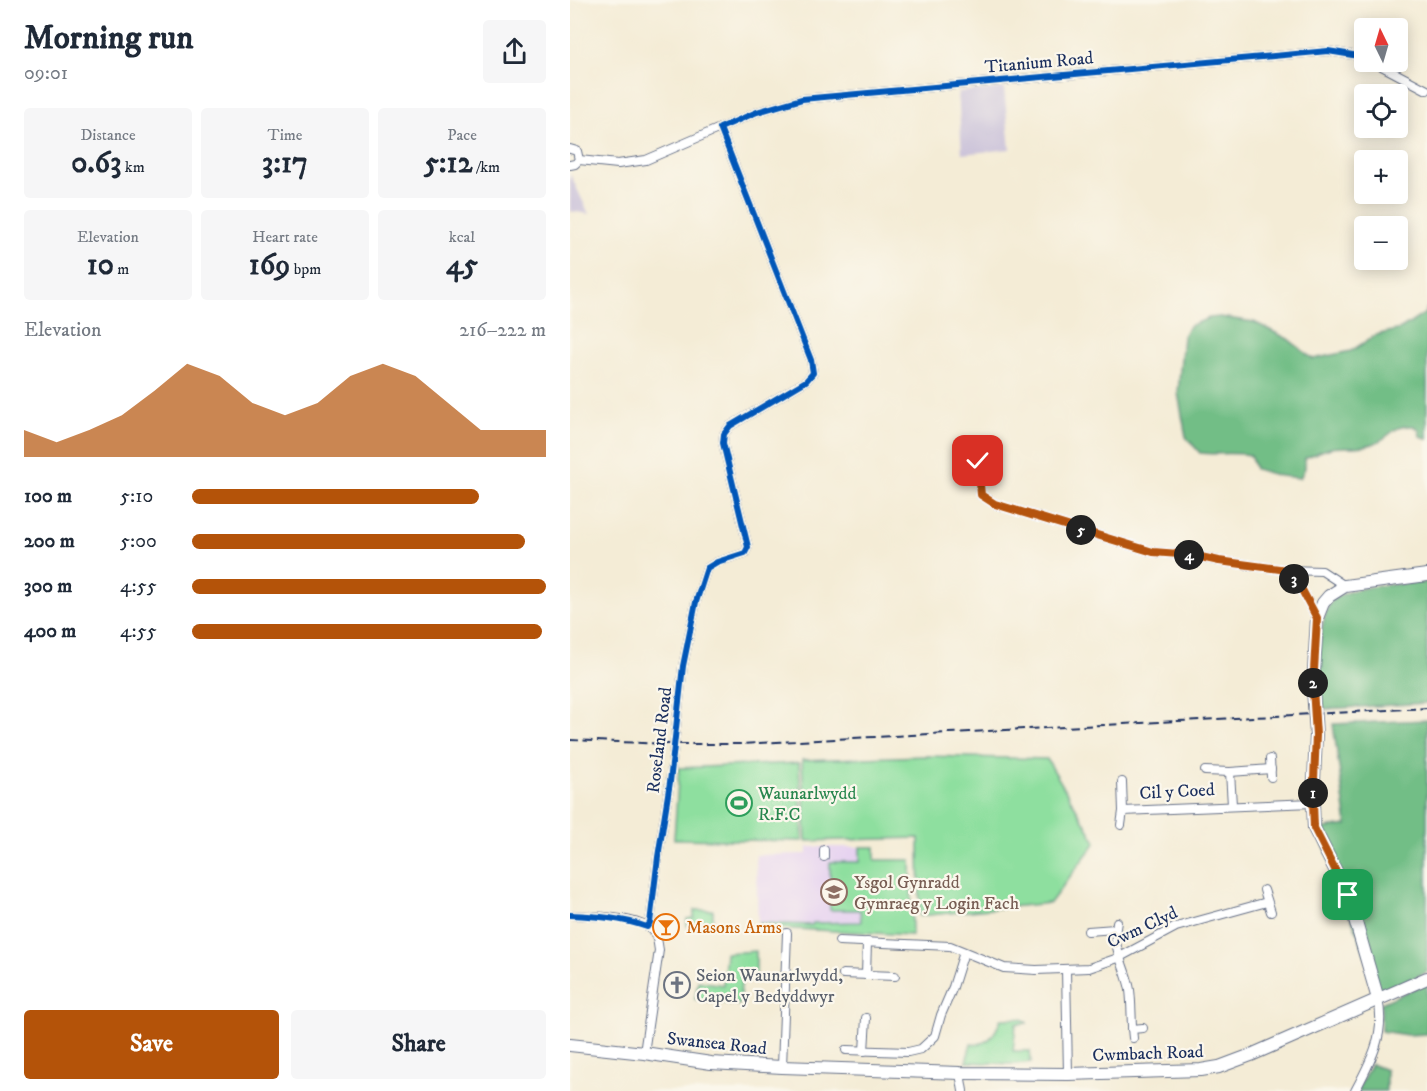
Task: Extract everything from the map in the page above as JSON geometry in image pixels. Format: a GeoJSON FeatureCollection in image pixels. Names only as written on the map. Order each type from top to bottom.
{"type":"FeatureCollection","features":[{"type":"Feature","properties":{"kind":"main road"},"geometry":{"type":"LineString","coordinates":[[1378,999],[1348,895],[1314,828],[1316,735],[1313,688],[1317,618],[1323,603],[1345,585],[1427,575]]}},
{"type":"Feature","properties":{"kind":"main road","name":"Cwmbach Road"},"geometry":{"type":"LineString","coordinates":[[960,1073],[1068,1074],[1171,1072],[1219,1068],[1427,978]]}},
{"type":"Feature","properties":{"kind":"main road"},"geometry":{"type":"LineString","coordinates":[[570,1045],[644,1053]]}},
{"type":"Feature","properties":{"kind":"main road","name":"Swansea Road"},"geometry":{"type":"LineString","coordinates":[[644,1053],[711,1063],[782,1068],[960,1073]]}},
{"type":"Feature","properties":{"kind":"street","name":"Titanium Road"},"geometry":{"type":"LineString","coordinates":[[579,160],[618,164],[637,163],[757,112],[802,99],[1328,51],[1354,55]]}},
{"type":"Feature","properties":{"kind":"street"},"geometry":{"type":"LineString","coordinates":[[1393,72],[1427,90]]}},
{"type":"Feature","properties":{"kind":"street","name":"Roseland Road"},"geometry":{"type":"LineString","coordinates":[[647,927],[650,923],[670,782],[683,666],[696,602],[707,568],[717,562],[745,553],[748,546],[723,443],[724,434],[730,426],[806,381],[813,373],[811,360],[720,128]]}},
{"type":"Feature","properties":{"kind":"street"},"geometry":{"type":"LineString","coordinates":[[570,149],[577,151],[579,160],[570,165]]}},
{"type":"Feature","properties":{"kind":"street"},"geometry":{"type":"LineString","coordinates":[[978,461],[981,495],[995,504],[1153,552],[1192,555],[1287,570],[1322,571],[1345,585]]}},
{"type":"Feature","properties":{"kind":"street"},"geometry":{"type":"LineString","coordinates":[[1287,570],[1302,590],[1317,618]]}},
{"type":"Feature","properties":{"kind":"street","name":"Cil y Coed"},"geometry":{"type":"LineString","coordinates":[[1205,771],[1271,773],[1270,759]]}},
{"type":"Feature","properties":{"kind":"street","name":"Cil y Coed"},"geometry":{"type":"LineString","coordinates":[[1230,772],[1232,805]]}},
{"type":"Feature","properties":{"kind":"street","name":"Cil y Coed"},"geometry":{"type":"LineString","coordinates":[[1121,825],[1124,811],[1122,782]]}},
{"type":"Feature","properties":{"kind":"street","name":"Cil y Coed"},"geometry":{"type":"LineString","coordinates":[[1124,811],[1313,802]]}},
{"type":"Feature","properties":{"kind":"street"},"geometry":{"type":"LineString","coordinates":[[1264,890],[1271,912]]}},
{"type":"Feature","properties":{"kind":"street","name":"Cwm Clyd"},"geometry":{"type":"LineString","coordinates":[[839,941],[950,946],[1004,968],[1089,968],[1118,958],[1176,927],[1267,902]]}},
{"type":"Feature","properties":{"kind":"street"},"geometry":{"type":"LineString","coordinates":[[570,915],[601,916],[634,922],[647,927]]}},
{"type":"Feature","properties":{"kind":"street"},"geometry":{"type":"LineString","coordinates":[[1088,931],[1116,926],[1118,958],[1126,971],[1130,993],[1132,1033],[1143,1028]]}},
{"type":"Feature","properties":{"kind":"street","name":"Swansea Road"},"geometry":{"type":"LineString","coordinates":[[644,1053],[659,950],[656,936],[647,927]]}},
{"type":"Feature","properties":{"kind":"street"},"geometry":{"type":"LineString","coordinates":[[782,1068],[784,939]]}},
{"type":"Feature","properties":{"kind":"street"},"geometry":{"type":"LineString","coordinates":[[866,975],[867,942]]}},
{"type":"Feature","properties":{"kind":"street"},"geometry":{"type":"LineString","coordinates":[[846,1050],[908,1052],[921,1048],[935,1036],[964,952]]}},
{"type":"Feature","properties":{"kind":"street"},"geometry":{"type":"LineString","coordinates":[[1066,969],[1068,1074]]}},
{"type":"Feature","properties":{"kind":"street"},"geometry":{"type":"LineString","coordinates":[[843,974],[895,976]]}},
{"type":"Feature","properties":{"kind":"street"},"geometry":{"type":"LineString","coordinates":[[1355,1091],[1377,1045],[1381,1014],[1378,999]]}},
{"type":"Feature","properties":{"kind":"street"},"geometry":{"type":"LineString","coordinates":[[864,1051],[866,1018]]}},
{"type":"Feature","properties":{"kind":"street"},"geometry":{"type":"LineString","coordinates":[[960,1073],[963,1091]]}},
{"type":"Feature","properties":{"kind":"shaded area"},"geometry":{"type":"Polygon","coordinates":[[[1004,88],[1010,149],[962,154],[958,92],[1004,88]]]}},
{"type":"Feature","properties":{"kind":"shaded area"},"geometry":{"type":"Polygon","coordinates":[[[570,174],[589,214],[570,211],[570,174]]]}},
{"type":"Feature","properties":{"kind":"shaded area","name":"Ysgol Gynradd Gymraeg y Login Fach"},"geometry":{"type":"Polygon","coordinates":[[[807,847],[875,847],[875,860],[911,860],[912,935],[758,927],[756,855],[807,854],[807,847]]]}},
{"type":"Feature","properties":{"kind":"green space"},"geometry":{"type":"Polygon","coordinates":[[[1427,308],[1427,439],[1420,436],[1419,430],[1414,426],[1407,426],[1397,429],[1372,444],[1328,449],[1305,458],[1305,468],[1300,478],[1280,476],[1255,469],[1250,455],[1200,453],[1186,437],[1178,393],[1183,336],[1189,326],[1209,318],[1220,317],[1254,322],[1288,339],[1313,359],[1351,351],[1376,335],[1401,329],[1424,314],[1427,308]]]}},
{"type":"Feature","properties":{"kind":"green space"},"geometry":{"type":"Polygon","coordinates":[[[1427,582],[1427,703],[1324,709],[1317,706],[1321,635],[1327,609],[1332,601],[1340,595],[1364,588],[1427,582]]]}},
{"type":"Feature","properties":{"kind":"green space"},"geometry":{"type":"Polygon","coordinates":[[[1427,720],[1427,972],[1386,990],[1378,988],[1318,829],[1347,825],[1333,724],[1427,720]]]}},
{"type":"Feature","properties":{"kind":"green space"},"geometry":{"type":"Polygon","coordinates":[[[926,756],[1047,759],[1096,842],[1050,903],[920,916],[919,838],[806,841],[802,760],[926,756]]]}},
{"type":"Feature","properties":{"kind":"green space","name":"Waunarlwydd R.F.C"},"geometry":{"type":"Polygon","coordinates":[[[799,763],[803,841],[674,839],[679,768],[799,763]]]}},
{"type":"Feature","properties":{"kind":"green space"},"geometry":{"type":"Polygon","coordinates":[[[860,847],[875,847],[875,860],[911,860],[912,935],[758,927],[758,923],[812,925],[813,923],[861,922],[860,910],[830,910],[830,862],[860,862],[860,847]]]}},
{"type":"Feature","properties":{"kind":"green space"},"geometry":{"type":"Polygon","coordinates":[[[694,910],[713,910],[713,924],[687,926],[687,919],[694,918],[694,910]]]}},
{"type":"Feature","properties":{"kind":"green space"},"geometry":{"type":"Polygon","coordinates":[[[756,951],[756,977],[742,975],[739,1005],[695,999],[698,981],[723,985],[726,953],[756,951]]]}},
{"type":"Feature","properties":{"kind":"green space"},"geometry":{"type":"Polygon","coordinates":[[[1427,983],[1427,1034],[1407,1035],[1381,1031],[1381,1003],[1427,983]]]}},
{"type":"Feature","properties":{"kind":"green space"},"geometry":{"type":"Polygon","coordinates":[[[1001,1019],[1019,1019],[1027,1023],[1016,1024],[1013,1051],[1030,1051],[1031,1062],[1015,1064],[966,1062],[971,1044],[987,1041],[1001,1019]]]}},
{"type":"Feature","properties":{"kind":"green space"},"geometry":{"type":"Polygon","coordinates":[[[1371,1064],[1386,1070],[1386,1091],[1357,1091],[1371,1064]]]}},
{"type":"Feature","properties":{"kind":"railway"},"geometry":{"type":"LineString","coordinates":[[570,740],[740,744],[1427,708]]}},
{"type":"Feature","properties":{"kind":"cycle path"},"geometry":{"type":"LineString","coordinates":[[570,915],[609,918],[647,927],[650,923],[670,782],[683,666],[696,602],[707,568],[717,562],[745,553],[748,547],[723,443],[724,434],[730,426],[806,381],[813,373],[811,360],[720,128],[757,112],[802,99],[1328,51],[1354,55]]}},
{"type":"Feature","properties":{"kind":"place","name":"Waunarlwydd R.F.C"},"geometry":{"type":"Point","coordinates":[739,803]}},
{"type":"Feature","properties":{"kind":"place","name":"Ysgol Gynradd Gymraeg y Login Fach"},"geometry":{"type":"Point","coordinates":[834,892]}},
{"type":"Feature","properties":{"kind":"place","name":"Masons Arms"},"geometry":{"type":"Point","coordinates":[666,927]}},
{"type":"Feature","properties":{"kind":"place","name":"Seion Waunarlwydd, Capel y Bedyddwyr"},"geometry":{"type":"Point","coordinates":[677,985]}},
{"type":"Feature","properties":{"kind":"route"},"geometry":{"type":"LineString","coordinates":[[978,461],[981,495],[995,504],[1153,552],[1192,555],[1287,570],[1302,590],[1317,618],[1313,688],[1316,735],[1314,828],[1348,895]]}}]}
